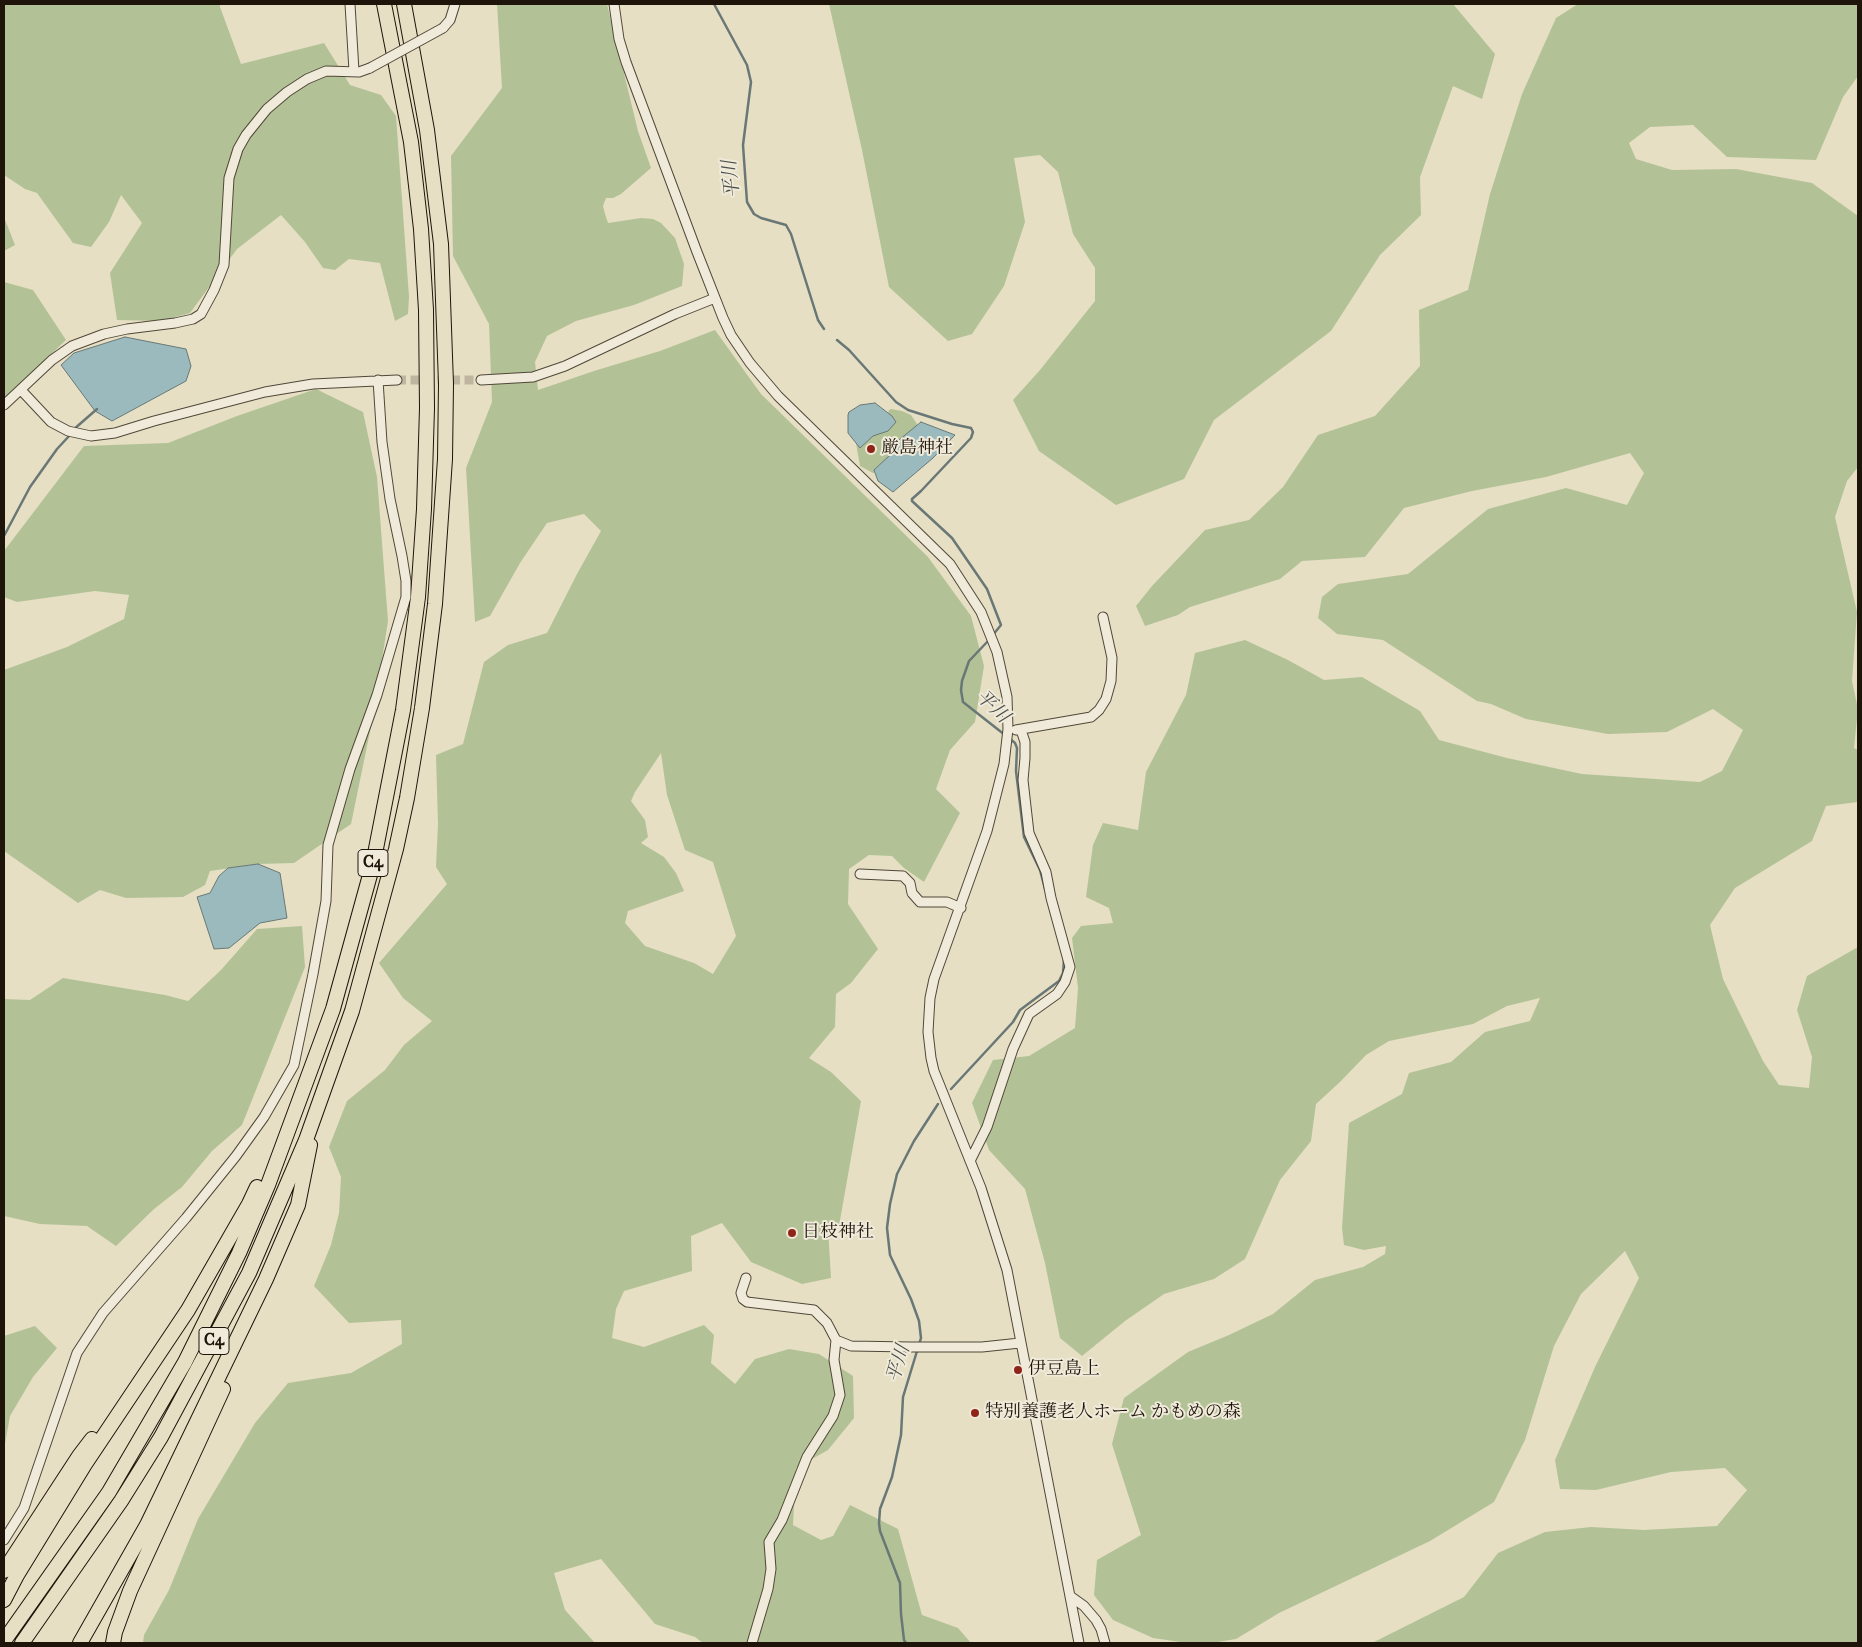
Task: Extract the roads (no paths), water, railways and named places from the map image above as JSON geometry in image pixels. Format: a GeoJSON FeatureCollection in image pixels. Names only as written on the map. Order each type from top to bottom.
{"type":"FeatureCollection","features":[{"type":"Feature","properties":{"kind":"highway","name":"C4"},"geometry":{"type":"LineString","coordinates":[[4,1641],[109,1492],[185,1362],[239,1253],[268,1185],[333,1009],[373,864],[403,710],[418,597],[424,509],[427,408],[426,310],[421,229],[410,142],[384,4]]}},
{"type":"Feature","properties":{"kind":"highway","name":"C4"},"geometry":{"type":"LineString","coordinates":[[22,1643],[121,1501],[161,1437],[249,1273],[306,1140],[352,1011],[396,849],[407,798],[422,708],[435,604],[446,459],[446,384],[441,244],[427,130],[404,4]]}},
{"type":"Feature","properties":{"kind":"highway"},"geometry":{"type":"LineString","coordinates":[[113,1643],[115,1632],[130,1591],[218,1402],[266,1279],[298,1205],[311,1142],[343,1056],[352,1011]]}},
{"type":"Feature","properties":{"kind":"highway"},"geometry":{"type":"LineString","coordinates":[[4,1600],[17,1575],[85,1464],[193,1301],[249,1204],[268,1162],[284,1141]]}},
{"type":"Feature","properties":{"kind":"highway"},"geometry":{"type":"LineString","coordinates":[[80,1643],[147,1525],[266,1279]]}},
{"type":"Feature","properties":{"kind":"highway"},"geometry":{"type":"LineString","coordinates":[[4,1572],[79,1456],[107,1419],[135,1390]]}},
{"type":"Feature","properties":{"kind":"street"},"geometry":{"type":"LineString","coordinates":[[350,4],[354,71]]}},
{"type":"Feature","properties":{"kind":"street"},"geometry":{"type":"LineString","coordinates":[[4,405],[52,360],[72,346],[127,329],[175,324],[193,319],[201,314],[214,290],[224,265],[229,178],[238,149],[266,109],[307,79],[326,71],[364,71],[443,28],[450,20],[455,4]]}},
{"type":"Feature","properties":{"kind":"street"},"geometry":{"type":"LineString","coordinates":[[614,4],[619,39],[626,62],[731,336],[764,380],[788,406],[950,564],[974,598],[990,630],[1003,673],[1007,697],[1008,734],[1004,764],[987,831],[932,988],[928,1032],[934,1071],[981,1188],[1004,1263],[1079,1643]]}},
{"type":"Feature","properties":{"kind":"street"},"geometry":{"type":"LineString","coordinates":[[481,380],[533,376],[565,366],[675,314],[715,298]]}},
{"type":"Feature","properties":{"kind":"street"},"geometry":{"type":"LineString","coordinates":[[4,1540],[24,1508],[77,1353],[103,1313],[186,1218],[236,1156],[264,1117],[294,1065],[326,901],[328,846],[350,769],[377,695],[406,597],[403,564],[390,499],[382,442],[378,380]]}},
{"type":"Feature","properties":{"kind":"street"},"geometry":{"type":"LineString","coordinates":[[21,390],[51,422],[68,431],[91,436],[115,434],[154,421],[265,392],[313,384],[397,380]]}},
{"type":"Feature","properties":{"kind":"street"},"geometry":{"type":"LineString","coordinates":[[1008,734],[1056,722],[1092,717],[1099,710],[1106,699],[1111,681],[1112,658],[1103,617]]}},
{"type":"Feature","properties":{"kind":"street"},"geometry":{"type":"LineString","coordinates":[[970,1162],[987,1126],[1013,1050],[1029,1014],[1056,994],[1065,982],[1070,967],[1051,898],[1046,872],[1028,833],[1022,780],[1025,750],[1021,730]]}},
{"type":"Feature","properties":{"kind":"street"},"geometry":{"type":"LineString","coordinates":[[860,874],[903,876],[910,883],[912,893],[920,902],[948,902],[961,908]]}},
{"type":"Feature","properties":{"kind":"street"},"geometry":{"type":"LineString","coordinates":[[746,1278],[742,1293],[743,1299],[747,1302],[814,1310],[827,1323],[836,1340],[834,1360],[840,1395],[833,1416],[807,1457],[782,1520],[769,1542],[771,1569],[768,1589],[752,1643]]}},
{"type":"Feature","properties":{"kind":"street"},"geometry":{"type":"LineString","coordinates":[[836,1340],[851,1346],[910,1347],[982,1347],[1020,1342]]}},
{"type":"Feature","properties":{"kind":"street"},"geometry":{"type":"LineString","coordinates":[[1070,1596],[1084,1606],[1096,1620],[1105,1643]]}},
{"type":"Feature","properties":{"kind":"water"},"geometry":{"type":"Polygon","coordinates":[[[125,337],[186,349],[191,366],[186,381],[112,421],[95,411],[61,365],[74,353],[125,337]]]}},
{"type":"Feature","properties":{"kind":"water"},"geometry":{"type":"Polygon","coordinates":[[[875,403],[892,416],[896,422],[888,431],[873,436],[860,448],[848,433],[849,412],[860,405],[875,403]]]}},
{"type":"Feature","properties":{"kind":"water"},"geometry":{"type":"Polygon","coordinates":[[[921,422],[955,435],[933,458],[893,492],[878,481],[874,470],[890,455],[894,444],[921,422]]]}},
{"type":"Feature","properties":{"kind":"water"},"geometry":{"type":"Polygon","coordinates":[[[258,864],[280,873],[287,918],[260,923],[229,948],[214,949],[197,897],[210,893],[219,876],[228,868],[258,864]]]}},
{"type":"Feature","properties":{"kind":"waterway","name":"平川"},"geometry":{"type":"LineString","coordinates":[[714,4],[747,65],[751,82],[743,145],[747,202],[754,214],[761,218],[786,225],[791,234],[818,320],[824,329]]}},
{"type":"Feature","properties":{"kind":"waterway","name":"平川"},"geometry":{"type":"LineString","coordinates":[[837,340],[849,350],[896,402],[908,410],[971,428],[973,432],[971,438],[912,501],[952,538],[987,589],[1001,625],[992,636]]}},
{"type":"Feature","properties":{"kind":"waterway"},"geometry":{"type":"LineString","coordinates":[[73,430],[97,409]]}},
{"type":"Feature","properties":{"kind":"waterway"},"geometry":{"type":"LineString","coordinates":[[4,536],[30,487],[57,449],[70,435]]}},
{"type":"Feature","properties":{"kind":"waterway","name":"平川"},"geometry":{"type":"LineString","coordinates":[[989,640],[969,661],[962,681],[963,702],[1005,735]]}},
{"type":"Feature","properties":{"kind":"waterway","name":"平川"},"geometry":{"type":"LineString","coordinates":[[1009,738],[1015,743],[1017,748],[1016,771],[1024,837],[1040,870],[1045,889]]}},
{"type":"Feature","properties":{"kind":"waterway","name":"平川"},"geometry":{"type":"LineString","coordinates":[[951,1089],[1013,1022],[1020,1010],[1059,981],[1063,973],[1064,960]]}},
{"type":"Feature","properties":{"kind":"waterway","name":"平川"},"geometry":{"type":"LineString","coordinates":[[906,1643],[901,1614],[900,1583],[880,1531],[879,1523],[880,1509],[892,1477],[901,1435],[903,1397],[921,1338],[919,1321],[911,1299],[890,1255],[887,1228],[897,1174],[914,1141],[938,1104]]}},
{"type":"Feature","properties":{"kind":"tunnel"},"geometry":{"type":"LineString","coordinates":[[397,380],[481,380]]}},
{"type":"Feature","properties":{"kind":"place","name":"厳島神社"},"geometry":{"type":"Point","coordinates":[871,449]}},
{"type":"Feature","properties":{"kind":"place","name":"日枝神社"},"geometry":{"type":"Point","coordinates":[792,1233]}},
{"type":"Feature","properties":{"kind":"place","name":"伊豆島上"},"geometry":{"type":"Point","coordinates":[1018,1370]}},
{"type":"Feature","properties":{"kind":"place","name":"特別養護老人ホーム かもめの森"},"geometry":{"type":"Point","coordinates":[975,1413]}}]}
